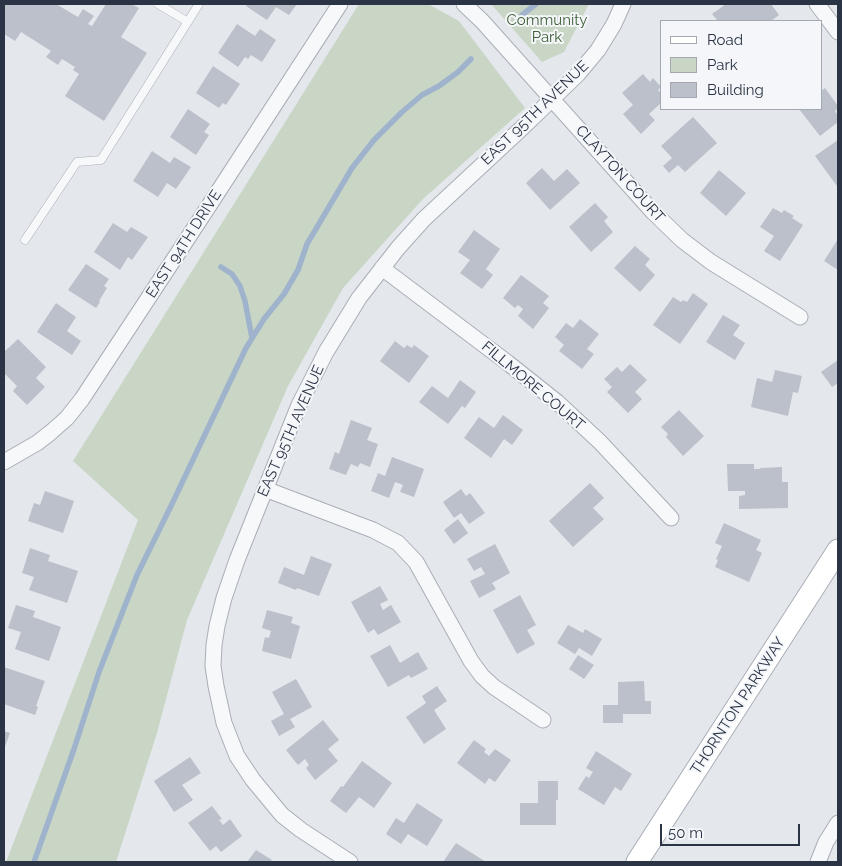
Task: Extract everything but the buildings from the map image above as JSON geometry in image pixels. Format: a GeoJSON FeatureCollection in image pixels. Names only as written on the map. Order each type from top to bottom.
{"type":"FeatureCollection","features":[{"type":"Feature","properties":{"kind":"main road","name":"THORNTON PARKWAY"},"geometry":{"type":"LineString","coordinates":[[637,862],[838,550]]}},
{"type":"Feature","properties":{"kind":"street","name":"EAST 94TH DRIVE"},"geometry":{"type":"LineString","coordinates":[[4,462],[37,444],[67,418],[82,399],[340,4]]}},
{"type":"Feature","properties":{"kind":"street","name":"CLAYTON COURT"},"geometry":{"type":"LineString","coordinates":[[464,4],[482,21],[653,212],[682,240],[711,262],[800,317]]}},
{"type":"Feature","properties":{"kind":"street","name":"EAST 95TH AVENUE"},"geometry":{"type":"LineString","coordinates":[[347,862],[282,815],[253,780],[237,756],[224,723],[214,666],[214,645],[224,598],[237,560],[299,405],[326,352],[359,298],[398,248],[429,214],[578,74],[598,50],[614,24],[623,4]]}},
{"type":"Feature","properties":{"kind":"street"},"geometry":{"type":"LineString","coordinates":[[818,4],[838,32]]}},
{"type":"Feature","properties":{"kind":"street","name":"FILLMORE COURT"},"geometry":{"type":"LineString","coordinates":[[382,268],[557,402],[600,442],[671,518]]}},
{"type":"Feature","properties":{"kind":"street"},"geometry":{"type":"LineString","coordinates":[[265,489],[373,530],[398,543],[416,562],[471,661],[482,676],[494,687],[543,720]]}},
{"type":"Feature","properties":{"kind":"street"},"geometry":{"type":"LineString","coordinates":[[818,862],[826,842],[838,823]]}},
{"type":"Feature","properties":{"kind":"lane"},"geometry":{"type":"LineString","coordinates":[[158,4],[188,22]]}},
{"type":"Feature","properties":{"kind":"lane"},"geometry":{"type":"LineString","coordinates":[[25,240],[77,162],[101,160],[199,4]]}},
{"type":"Feature","properties":{"kind":"green space"},"geometry":{"type":"Polygon","coordinates":[[[359,4],[428,4],[459,21],[525,108],[423,199],[343,288],[288,386],[187,620],[157,733],[116,862],[6,862],[138,520],[73,461],[359,4]]]}},
{"type":"Feature","properties":{"kind":"green space","name":"Community Park"},"geometry":{"type":"Polygon","coordinates":[[[491,4],[589,4],[564,52],[542,62],[491,4]]]}},
{"type":"Feature","properties":{"kind":"waterway"},"geometry":{"type":"LineString","coordinates":[[522,15],[536,4]]}},
{"type":"Feature","properties":{"kind":"waterway"},"geometry":{"type":"LineString","coordinates":[[34,862],[99,672],[137,575],[246,348],[264,319],[284,294],[298,270],[307,244],[352,168],[374,140],[402,112],[422,95],[439,86],[458,72],[471,59]]}},
{"type":"Feature","properties":{"kind":"waterway"},"geometry":{"type":"LineString","coordinates":[[221,267],[232,274],[240,286],[252,338]]}}]}
